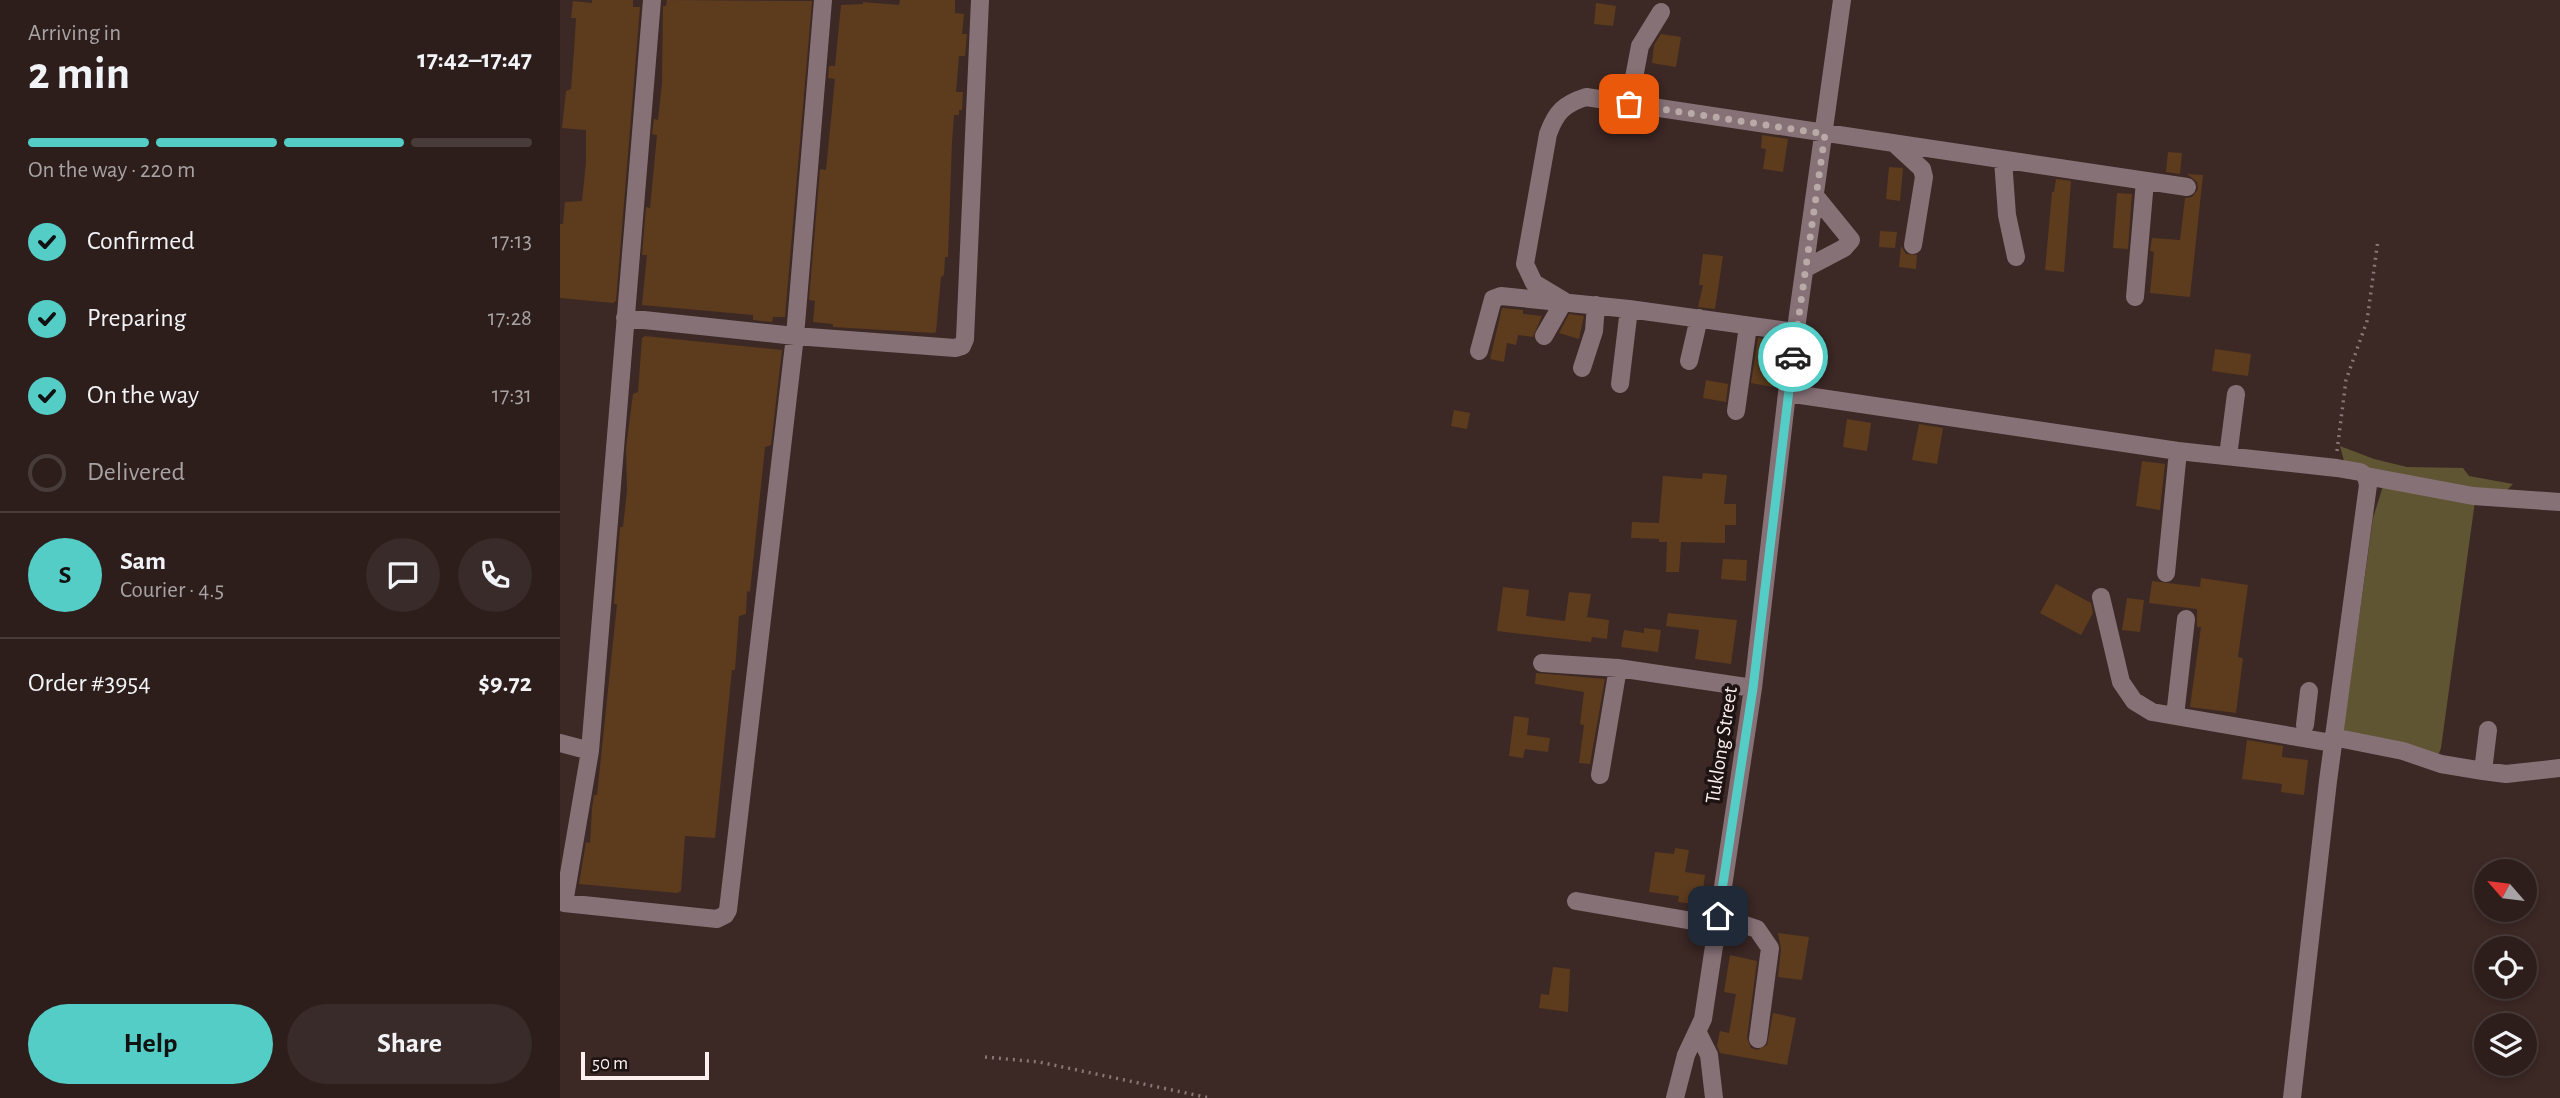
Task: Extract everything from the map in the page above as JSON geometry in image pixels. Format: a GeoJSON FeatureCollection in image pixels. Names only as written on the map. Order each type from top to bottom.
{"type":"FeatureCollection","features":[{"type":"Feature","properties":{"kind":"street"},"geometry":{"type":"LineString","coordinates":[[652,0],[590,751],[562,903],[717,919],[728,910],[795,336],[823,0]]}},
{"type":"Feature","properties":{"kind":"street"},"geometry":{"type":"LineString","coordinates":[[625,318],[795,336],[955,348],[962,346],[965,339],[980,0]]}},
{"type":"Feature","properties":{"kind":"street","name":"Tuklong Street"},"geometry":{"type":"LineString","coordinates":[[1675,1098],[1686,1055],[1703,1019],[1753,688],[1787,393],[1842,0]]}},
{"type":"Feature","properties":{"kind":"street"},"geometry":{"type":"LineString","coordinates":[[1629,104],[1640,46],[1661,12]]}},
{"type":"Feature","properties":{"kind":"street"},"geometry":{"type":"LineString","coordinates":[[1564,301],[1534,283],[1525,264],[1548,134],[1555,115],[1569,102],[1586,97],[2187,187]]}},
{"type":"Feature","properties":{"kind":"street"},"geometry":{"type":"LineString","coordinates":[[1896,145],[1922,169],[1924,177],[1913,245]]}},
{"type":"Feature","properties":{"kind":"street"},"geometry":{"type":"LineString","coordinates":[[2004,160],[2007,215],[2016,257]]}},
{"type":"Feature","properties":{"kind":"street"},"geometry":{"type":"LineString","coordinates":[[2135,297],[2145,181]]}},
{"type":"Feature","properties":{"kind":"street"},"geometry":{"type":"LineString","coordinates":[[1806,268],[1844,248],[1851,240],[1816,197]]}},
{"type":"Feature","properties":{"kind":"street"},"geometry":{"type":"LineString","coordinates":[[1479,351],[1493,299],[1511,296],[1796,332]]}},
{"type":"Feature","properties":{"kind":"street"},"geometry":{"type":"LineString","coordinates":[[1544,336],[1564,301]]}},
{"type":"Feature","properties":{"kind":"street"},"geometry":{"type":"LineString","coordinates":[[1582,368],[1594,331],[1596,305]]}},
{"type":"Feature","properties":{"kind":"street"},"geometry":{"type":"LineString","coordinates":[[1620,384],[1629,309]]}},
{"type":"Feature","properties":{"kind":"street"},"geometry":{"type":"LineString","coordinates":[[1689,361],[1699,318]]}},
{"type":"Feature","properties":{"kind":"street"},"geometry":{"type":"LineString","coordinates":[[1736,411],[1748,326]]}},
{"type":"Feature","properties":{"kind":"street"},"geometry":{"type":"LineString","coordinates":[[1787,393],[2178,451],[2336,468],[2473,496],[2560,502]]}},
{"type":"Feature","properties":{"kind":"street"},"geometry":{"type":"LineString","coordinates":[[2228,457],[2236,394]]}},
{"type":"Feature","properties":{"kind":"street"},"geometry":{"type":"LineString","coordinates":[[2166,573],[2178,451]]}},
{"type":"Feature","properties":{"kind":"street"},"geometry":{"type":"LineString","coordinates":[[2292,1098],[2333,740],[2368,485],[2366,476]]}},
{"type":"Feature","properties":{"kind":"street"},"geometry":{"type":"LineString","coordinates":[[2101,597],[2121,682],[2134,701],[2152,712],[2304,732],[2333,740],[2403,751],[2441,764],[2483,771],[2506,774],[2560,768]]}},
{"type":"Feature","properties":{"kind":"street"},"geometry":{"type":"LineString","coordinates":[[2175,716],[2186,618]]}},
{"type":"Feature","properties":{"kind":"street"},"geometry":{"type":"LineString","coordinates":[[1542,663],[1618,668],[1753,688]]}},
{"type":"Feature","properties":{"kind":"street"},"geometry":{"type":"LineString","coordinates":[[1600,775],[1618,668]]}},
{"type":"Feature","properties":{"kind":"street"},"geometry":{"type":"LineString","coordinates":[[2304,732],[2308,691]]}},
{"type":"Feature","properties":{"kind":"street"},"geometry":{"type":"LineString","coordinates":[[2483,771],[2488,730]]}},
{"type":"Feature","properties":{"kind":"street"},"geometry":{"type":"LineString","coordinates":[[560,743],[590,751]]}},
{"type":"Feature","properties":{"kind":"street"},"geometry":{"type":"LineString","coordinates":[[1576,901],[1757,929],[1770,948],[1758,1039]]}},
{"type":"Feature","properties":{"kind":"street"},"geometry":{"type":"LineString","coordinates":[[1698,1033],[1709,1055],[1714,1098]]}},
{"type":"Feature","properties":{"kind":"path"},"geometry":{"type":"LineString","coordinates":[[2336,468],[2344,388],[2367,321],[2378,240]]}},
{"type":"Feature","properties":{"kind":"path"},"geometry":{"type":"LineString","coordinates":[[985,1056],[1039,1062],[1210,1098]]}},
{"type":"Feature","properties":{"kind":"shaded area"},"geometry":{"type":"Polygon","coordinates":[[[2340,446],[2374,459],[2407,467],[2463,468],[2469,476],[2513,484],[2504,493],[2394,476],[2344,461],[2340,446]]]}},
{"type":"Feature","properties":{"kind":"shaded area"},"geometry":{"type":"Polygon","coordinates":[[[2383,486],[2475,501],[2441,748],[2437,759],[2343,733],[2373,518],[2383,486]]]}},
{"type":"Feature","properties":{"kind":"building"},"geometry":{"type":"Polygon","coordinates":[[[592,0],[633,0],[633,7],[640,7],[616,301],[613,303],[560,298],[560,224],[563,224],[565,202],[582,201],[586,162],[586,130],[562,128],[566,91],[571,89],[576,18],[571,18],[573,1],[592,3],[592,0]]]}},
{"type":"Feature","properties":{"kind":"building"},"geometry":{"type":"Polygon","coordinates":[[[667,0],[812,1],[785,317],[773,317],[772,322],[753,320],[753,315],[642,305],[647,255],[642,255],[646,207],[650,208],[657,135],[652,134],[654,119],[658,120],[662,83],[663,6],[666,6],[667,0]]]}},
{"type":"Feature","properties":{"kind":"building"},"geometry":{"type":"Polygon","coordinates":[[[900,0],[955,0],[955,13],[964,14],[962,34],[967,34],[965,56],[959,56],[956,92],[963,92],[962,110],[959,110],[959,115],[954,115],[948,257],[945,257],[944,275],[941,277],[936,332],[933,333],[833,327],[833,324],[813,322],[815,301],[809,300],[820,169],[826,170],[835,79],[828,78],[829,66],[835,66],[841,5],[863,2],[899,5],[900,0]]]}},
{"type":"Feature","properties":{"kind":"building"},"geometry":{"type":"Polygon","coordinates":[[[1596,3],[1616,6],[1613,26],[1594,24],[1596,3]]]}},
{"type":"Feature","properties":{"kind":"building"},"geometry":{"type":"Polygon","coordinates":[[[1661,34],[1681,37],[1676,67],[1652,63],[1654,45],[1661,34]]]}},
{"type":"Feature","properties":{"kind":"building"},"geometry":{"type":"Polygon","coordinates":[[[1762,135],[1788,139],[1783,172],[1763,169],[1766,149],[1761,148],[1762,135]]]}},
{"type":"Feature","properties":{"kind":"building"},"geometry":{"type":"Polygon","coordinates":[[[2168,152],[2182,153],[2180,174],[2166,172],[2168,152]]]}},
{"type":"Feature","properties":{"kind":"building"},"geometry":{"type":"Polygon","coordinates":[[[1889,167],[1903,168],[1900,201],[1886,199],[1889,167]]]}},
{"type":"Feature","properties":{"kind":"building"},"geometry":{"type":"Polygon","coordinates":[[[2187,174],[2203,175],[2190,297],[2150,293],[2154,252],[2150,251],[2152,238],[2180,240],[2185,198],[2192,197],[2198,189],[2197,182],[2187,174]]]}},
{"type":"Feature","properties":{"kind":"building"},"geometry":{"type":"Polygon","coordinates":[[[2056,179],[2071,181],[2064,272],[2045,270],[2052,192],[2056,179]]]}},
{"type":"Feature","properties":{"kind":"building"},"geometry":{"type":"Polygon","coordinates":[[[2117,193],[2132,194],[2128,249],[2113,248],[2117,193]]]}},
{"type":"Feature","properties":{"kind":"building"},"geometry":{"type":"Polygon","coordinates":[[[1880,231],[1897,232],[1895,248],[1879,247],[1880,231]]]}},
{"type":"Feature","properties":{"kind":"building"},"geometry":{"type":"Polygon","coordinates":[[[1901,246],[1906,254],[1917,255],[1916,269],[1899,267],[1901,246]]]}},
{"type":"Feature","properties":{"kind":"building"},"geometry":{"type":"Polygon","coordinates":[[[1703,254],[1723,256],[1715,309],[1698,307],[1703,285],[1699,285],[1703,254]]]}},
{"type":"Feature","properties":{"kind":"building"},"geometry":{"type":"Polygon","coordinates":[[[1502,308],[1523,310],[1523,314],[1542,316],[1533,337],[1518,335],[1516,345],[1507,343],[1504,362],[1490,359],[1502,308]]]}},
{"type":"Feature","properties":{"kind":"building"},"geometry":{"type":"Polygon","coordinates":[[[1569,314],[1584,316],[1579,339],[1559,333],[1569,314]]]}},
{"type":"Feature","properties":{"kind":"building"},"geometry":{"type":"Polygon","coordinates":[[[645,336],[782,350],[771,445],[765,447],[750,592],[747,591],[746,614],[739,616],[715,838],[685,836],[681,891],[677,893],[579,884],[586,842],[590,843],[594,795],[597,795],[617,604],[614,604],[620,527],[623,527],[627,491],[626,448],[633,394],[638,392],[642,338],[645,336]]]}},
{"type":"Feature","properties":{"kind":"building"},"geometry":{"type":"Polygon","coordinates":[[[1758,338],[1773,340],[1770,362],[1776,363],[1772,387],[1751,383],[1758,338]]]}},
{"type":"Feature","properties":{"kind":"building"},"geometry":{"type":"Polygon","coordinates":[[[2215,349],[2251,354],[2248,376],[2212,371],[2215,349]]]}},
{"type":"Feature","properties":{"kind":"building"},"geometry":{"type":"Polygon","coordinates":[[[1706,380],[1728,384],[1726,402],[1703,398],[1706,380]]]}},
{"type":"Feature","properties":{"kind":"building"},"geometry":{"type":"Polygon","coordinates":[[[1454,410],[1470,413],[1467,429],[1451,426],[1454,410]]]}},
{"type":"Feature","properties":{"kind":"building"},"geometry":{"type":"Polygon","coordinates":[[[1847,419],[1871,423],[1867,451],[1843,447],[1847,419]]]}},
{"type":"Feature","properties":{"kind":"building"},"geometry":{"type":"Polygon","coordinates":[[[1919,424],[1943,428],[1937,464],[1912,460],[1919,424]]]}},
{"type":"Feature","properties":{"kind":"building"},"geometry":{"type":"Polygon","coordinates":[[[2142,461],[2165,464],[2160,510],[2136,506],[2142,461]]]}},
{"type":"Feature","properties":{"kind":"building"},"geometry":{"type":"Polygon","coordinates":[[[1703,473],[1727,475],[1724,504],[1736,504],[1736,525],[1725,525],[1725,543],[1681,542],[1679,572],[1666,572],[1667,542],[1631,538],[1632,522],[1659,523],[1663,476],[1702,479],[1703,473]]]}},
{"type":"Feature","properties":{"kind":"building"},"geometry":{"type":"Polygon","coordinates":[[[1723,559],[1747,560],[1746,581],[1721,579],[1723,559]]]}},
{"type":"Feature","properties":{"kind":"building"},"geometry":{"type":"Polygon","coordinates":[[[2201,578],[2248,585],[2238,657],[2243,658],[2236,713],[2190,707],[2201,627],[2197,627],[2197,609],[2149,603],[2152,581],[2200,587],[2201,578]]]}},
{"type":"Feature","properties":{"kind":"building"},"geometry":{"type":"Polygon","coordinates":[[[2056,584],[2091,603],[2093,613],[2081,635],[2040,613],[2056,584]]]}},
{"type":"Feature","properties":{"kind":"building"},"geometry":{"type":"Polygon","coordinates":[[[1503,587],[1529,590],[1526,616],[1565,621],[1569,592],[1591,594],[1587,617],[1609,620],[1607,639],[1592,637],[1591,642],[1497,631],[1503,587]]]}},
{"type":"Feature","properties":{"kind":"building"},"geometry":{"type":"Polygon","coordinates":[[[2127,598],[2144,600],[2140,632],[2122,630],[2127,598]]]}},
{"type":"Feature","properties":{"kind":"building"},"geometry":{"type":"Polygon","coordinates":[[[1668,613],[1737,620],[1731,664],[1695,659],[1699,630],[1666,626],[1668,613]]]}},
{"type":"Feature","properties":{"kind":"building"},"geometry":{"type":"Polygon","coordinates":[[[1644,628],[1661,630],[1658,652],[1621,647],[1624,630],[1644,633],[1644,628]]]}},
{"type":"Feature","properties":{"kind":"building"},"geometry":{"type":"Polygon","coordinates":[[[1536,673],[1605,679],[1590,764],[1579,763],[1584,725],[1580,724],[1584,692],[1535,684],[1536,673]]]}},
{"type":"Feature","properties":{"kind":"building"},"geometry":{"type":"Polygon","coordinates":[[[1514,716],[1529,718],[1527,735],[1550,738],[1548,752],[1525,749],[1523,758],[1509,756],[1514,716]]]}},
{"type":"Feature","properties":{"kind":"building"},"geometry":{"type":"Polygon","coordinates":[[[2247,740],[2283,746],[2282,757],[2308,760],[2304,795],[2281,792],[2282,784],[2242,779],[2247,740]]]}},
{"type":"Feature","properties":{"kind":"building"},"geometry":{"type":"Polygon","coordinates":[[[1675,848],[1689,850],[1685,872],[1705,875],[1701,905],[1678,902],[1679,896],[1649,892],[1655,852],[1674,854],[1675,848]]]}},
{"type":"Feature","properties":{"kind":"building"},"geometry":{"type":"Polygon","coordinates":[[[1778,933],[1809,937],[1802,980],[1778,977],[1781,949],[1778,933]]]}},
{"type":"Feature","properties":{"kind":"building"},"geometry":{"type":"Polygon","coordinates":[[[1730,955],[1757,961],[1747,1038],[1751,1048],[1757,1050],[1767,1045],[1773,1013],[1796,1018],[1787,1065],[1720,1053],[1717,1046],[1720,1031],[1729,1033],[1736,994],[1724,992],[1730,955]]]}},
{"type":"Feature","properties":{"kind":"building"},"geometry":{"type":"Polygon","coordinates":[[[1553,967],[1570,969],[1568,1012],[1539,1008],[1541,994],[1549,995],[1553,967]]]}},
{"type":"Feature","properties":{"kind":"way so far"},"geometry":{"type":"LineString","coordinates":[[1629,104],[1825,134],[1793,357]]}},
{"type":"Feature","properties":{"kind":"route"},"geometry":{"type":"LineString","coordinates":[[1718,916],[1753,688],[1793,357]]}}]}
